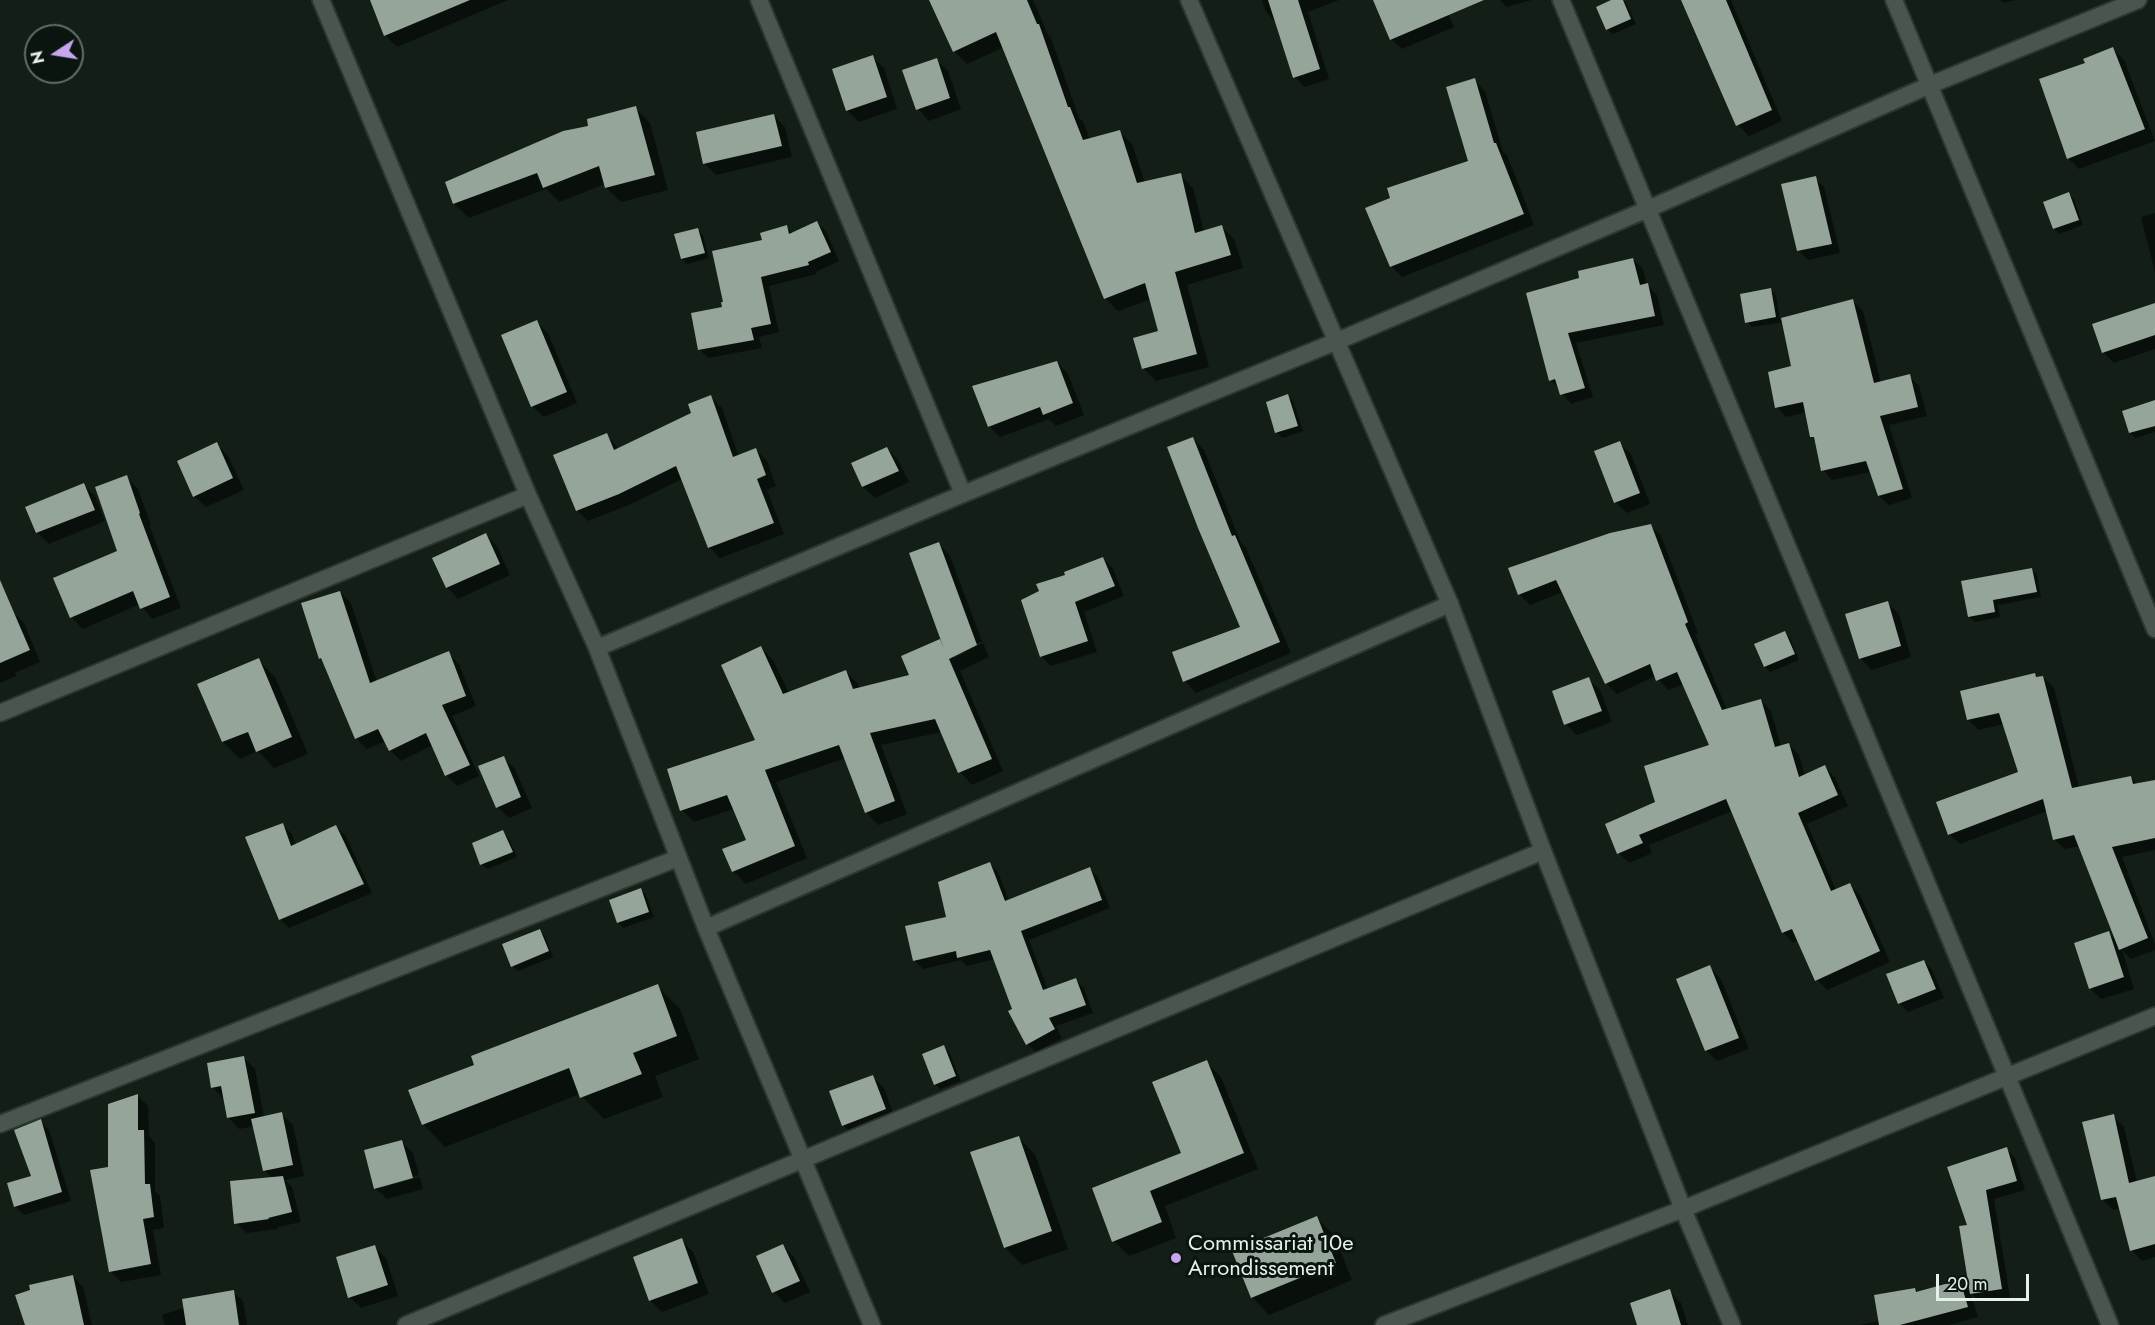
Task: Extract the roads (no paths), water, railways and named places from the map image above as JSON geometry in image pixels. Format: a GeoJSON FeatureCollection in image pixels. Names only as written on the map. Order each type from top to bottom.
{"type":"FeatureCollection","features":[{"type":"Feature","properties":{"kind":"street"},"geometry":{"type":"LineString","coordinates":[[321,0],[528,495],[597,648],[706,928],[872,1325]]}},
{"type":"Feature","properties":{"kind":"street"},"geometry":{"type":"LineString","coordinates":[[759,0],[963,494]]}},
{"type":"Feature","properties":{"kind":"street"},"geometry":{"type":"LineString","coordinates":[[1190,0],[1335,342],[1450,604],[1543,851],[1683,1209],[1732,1325]]}},
{"type":"Feature","properties":{"kind":"street"},"geometry":{"type":"LineString","coordinates":[[1560,0],[2110,1325]]}},
{"type":"Feature","properties":{"kind":"street"},"geometry":{"type":"LineString","coordinates":[[1894,0],[2155,629]]}},
{"type":"Feature","properties":{"kind":"street"},"geometry":{"type":"LineString","coordinates":[[597,648],[963,494],[1335,342],[1648,209],[1930,85],[2138,0]]}},
{"type":"Feature","properties":{"kind":"street"},"geometry":{"type":"LineString","coordinates":[[0,713],[528,495]]}},
{"type":"Feature","properties":{"kind":"street"},"geometry":{"type":"LineString","coordinates":[[706,928],[1450,604]]}},
{"type":"Feature","properties":{"kind":"street"},"geometry":{"type":"LineString","coordinates":[[406,1325],[1543,851]]}},
{"type":"Feature","properties":{"kind":"street"},"geometry":{"type":"LineString","coordinates":[[0,1124],[678,858]]}},
{"type":"Feature","properties":{"kind":"street"},"geometry":{"type":"LineString","coordinates":[[1384,1325],[1683,1209],[2155,1016]]}},
{"type":"Feature","properties":{"kind":"place","name":"Commissariat 10e Arrondissement"},"geometry":{"type":"Point","coordinates":[1176,1258]}}]}
